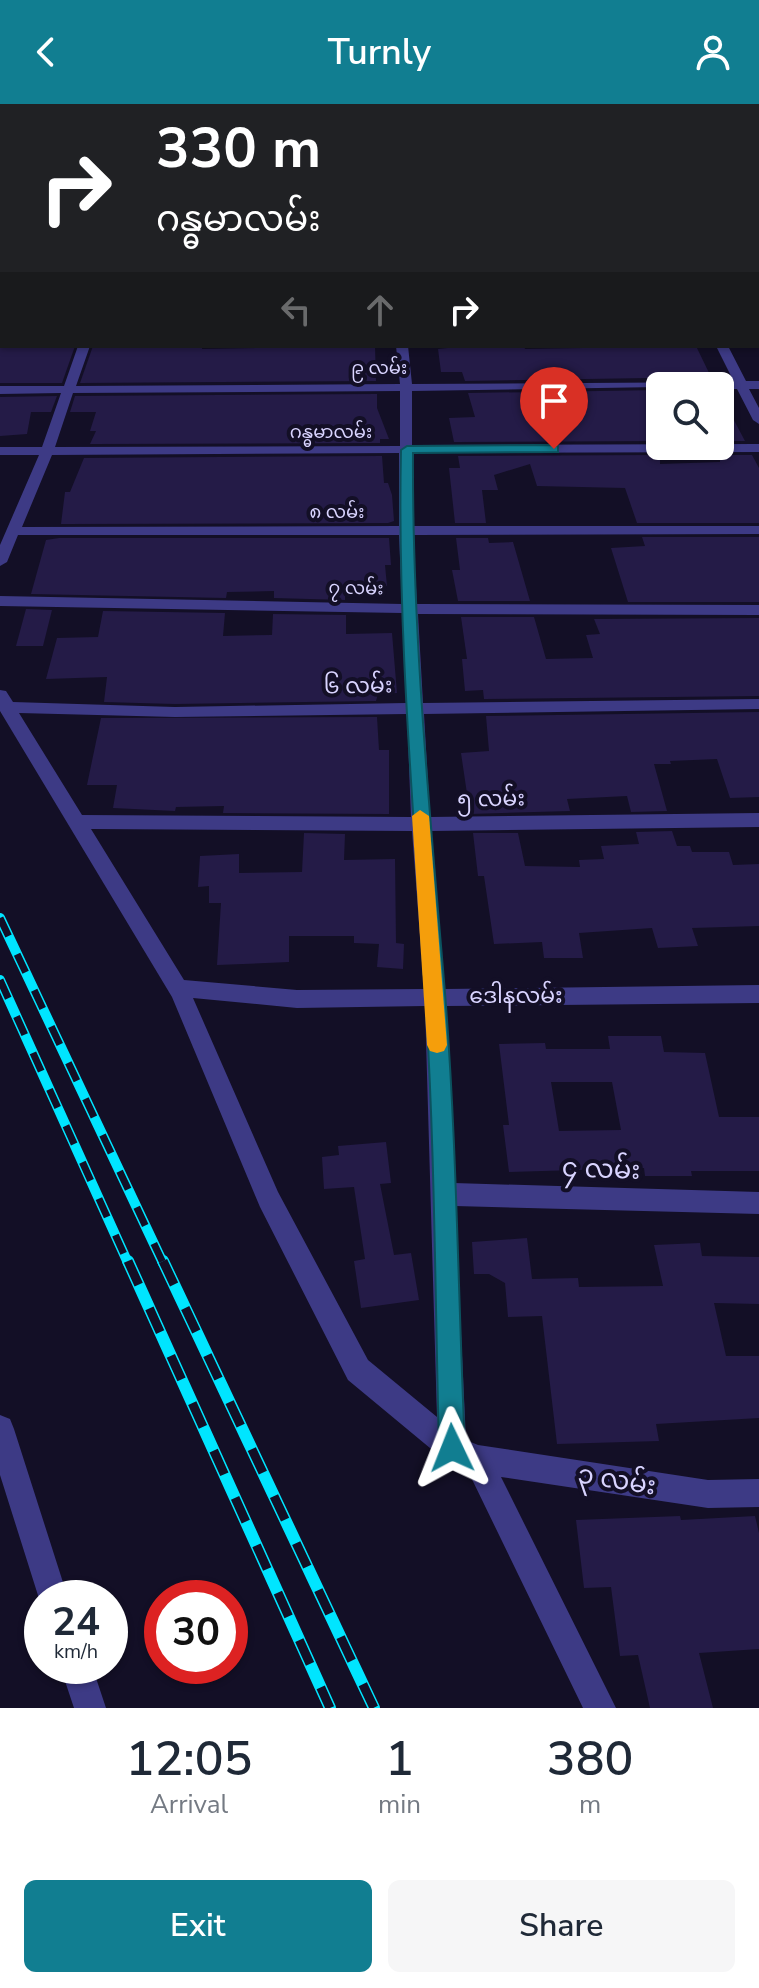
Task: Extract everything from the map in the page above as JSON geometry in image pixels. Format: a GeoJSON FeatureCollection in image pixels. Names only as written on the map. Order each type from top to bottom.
{"type":"FeatureCollection","features":[{"type":"Feature","properties":{"kind":"street"},"geometry":{"type":"LineString","coordinates":[[0,562],[47,451],[83,348]]}},
{"type":"Feature","properties":{"kind":"street"},"geometry":{"type":"LineString","coordinates":[[402,348],[406,386],[406,530],[421,824],[435,996],[442,1194],[464,1453],[600,1708]]}},
{"type":"Feature","properties":{"kind":"street"},"geometry":{"type":"LineString","coordinates":[[723,348],[759,420]]}},
{"type":"Feature","properties":{"kind":"street","name":"၉ လမ်း"},"geometry":{"type":"LineString","coordinates":[[0,390],[759,385]]}},
{"type":"Feature","properties":{"kind":"street","name":"ဂန္ဓမာလမ်း"},"geometry":{"type":"LineString","coordinates":[[0,451],[759,448]]}},
{"type":"Feature","properties":{"kind":"street","name":"၈ လမ်း"},"geometry":{"type":"LineString","coordinates":[[12,531],[759,530]]}},
{"type":"Feature","properties":{"kind":"street","name":"၇ လမ်း"},"geometry":{"type":"LineString","coordinates":[[0,601],[411,609],[759,610]]}},
{"type":"Feature","properties":{"kind":"street"},"geometry":{"type":"LineString","coordinates":[[3,701],[80,822],[177,988],[269,1199],[358,1370],[464,1453]]}},
{"type":"Feature","properties":{"kind":"street","name":"၆ လမ်း"},"geometry":{"type":"LineString","coordinates":[[3,701],[175,712],[759,704]]}},
{"type":"Feature","properties":{"kind":"street","name":"၅ လမ်း"},"geometry":{"type":"LineString","coordinates":[[80,822],[421,824],[759,820]]}},
{"type":"Feature","properties":{"kind":"street","name":"ဒေါနလမ်း"},"geometry":{"type":"LineString","coordinates":[[177,988],[297,999],[759,994]]}},
{"type":"Feature","properties":{"kind":"street","name":"၄ လမ်း"},"geometry":{"type":"LineString","coordinates":[[442,1194],[759,1203]]}},
{"type":"Feature","properties":{"kind":"street"},"geometry":{"type":"LineString","coordinates":[[0,1429],[10,1496],[45,1580]]}},
{"type":"Feature","properties":{"kind":"street","name":"၃ လမ်း"},"geometry":{"type":"LineString","coordinates":[[464,1453],[708,1494],[759,1493]]}},
{"type":"Feature","properties":{"kind":"street"},"geometry":{"type":"LineString","coordinates":[[82,1684],[90,1708]]}},
{"type":"Feature","properties":{"kind":"building"},"geometry":{"type":"Polygon","coordinates":[[[0,348],[74,348],[62,383],[0,383],[0,348]]]}},
{"type":"Feature","properties":{"kind":"building"},"geometry":{"type":"Polygon","coordinates":[[[92,348],[375,348],[376,381],[80,383],[92,348]]]}},
{"type":"Feature","properties":{"kind":"building"},"geometry":{"type":"Polygon","coordinates":[[[447,348],[697,348],[709,372],[646,372],[646,378],[465,381],[462,372],[441,372],[438,349],[447,348]]]}},
{"type":"Feature","properties":{"kind":"building"},"geometry":{"type":"Polygon","coordinates":[[[646,390],[646,441],[454,442],[449,418],[475,417],[468,393],[646,390]]]}},
{"type":"Feature","properties":{"kind":"building"},"geometry":{"type":"Polygon","coordinates":[[[377,394],[377,408],[389,439],[380,439],[380,443],[90,444],[96,431],[90,431],[96,412],[70,412],[75,396],[377,394]]]}},
{"type":"Feature","properties":{"kind":"building"},"geometry":{"type":"Polygon","coordinates":[[[57,396],[51,412],[31,412],[27,434],[0,436],[0,397],[57,396]]]}},
{"type":"Feature","properties":{"kind":"building"},"geometry":{"type":"Polygon","coordinates":[[[734,420],[745,441],[734,441],[734,420]]]}},
{"type":"Feature","properties":{"kind":"building"},"geometry":{"type":"Polygon","coordinates":[[[646,455],[646,460],[660,460],[660,464],[720,462],[734,460],[734,455],[752,455],[759,468],[759,523],[637,523],[625,488],[537,486],[530,464],[494,475],[498,490],[482,490],[486,523],[455,523],[449,468],[460,468],[458,456],[646,455]]]}},
{"type":"Feature","properties":{"kind":"building"},"geometry":{"type":"Polygon","coordinates":[[[382,456],[384,483],[388,483],[392,495],[394,521],[388,523],[61,524],[65,492],[70,492],[84,458],[382,456]]]}},
{"type":"Feature","properties":{"kind":"building"},"geometry":{"type":"Polygon","coordinates":[[[642,537],[759,537],[759,602],[628,602],[611,548],[645,546],[642,537]]]}},
{"type":"Feature","properties":{"kind":"building"},"geometry":{"type":"Polygon","coordinates":[[[389,538],[391,565],[385,565],[387,586],[345,587],[345,600],[274,598],[274,591],[227,592],[226,598],[31,594],[46,540],[389,538]]]}},
{"type":"Feature","properties":{"kind":"building"},"geometry":{"type":"Polygon","coordinates":[[[456,538],[488,538],[489,543],[513,542],[530,601],[458,601],[452,570],[460,570],[456,538]]]}},
{"type":"Feature","properties":{"kind":"building"},"geometry":{"type":"Polygon","coordinates":[[[26,609],[52,610],[43,646],[16,646],[26,609]]]}},
{"type":"Feature","properties":{"kind":"building"},"geometry":{"type":"Polygon","coordinates":[[[103,611],[225,613],[223,636],[272,635],[273,614],[346,615],[346,634],[392,633],[397,693],[378,694],[376,701],[104,702],[107,677],[46,679],[57,638],[98,637],[103,611]]]}},
{"type":"Feature","properties":{"kind":"building"},"geometry":{"type":"Polygon","coordinates":[[[461,617],[534,617],[546,659],[593,658],[586,635],[600,634],[594,619],[759,618],[759,696],[484,699],[483,690],[465,691],[462,659],[467,659],[461,617]]]}},
{"type":"Feature","properties":{"kind":"building"},"geometry":{"type":"Polygon","coordinates":[[[759,712],[759,797],[730,798],[717,759],[670,761],[671,764],[654,764],[667,811],[631,812],[627,796],[567,799],[570,811],[470,814],[461,753],[489,751],[486,716],[759,712]]]}},
{"type":"Feature","properties":{"kind":"building"},"geometry":{"type":"Polygon","coordinates":[[[377,717],[379,750],[389,750],[389,814],[223,813],[224,806],[176,807],[175,811],[113,808],[117,785],[87,785],[101,718],[377,717]]]}},
{"type":"Feature","properties":{"kind":"building"},"geometry":{"type":"Polygon","coordinates":[[[672,831],[677,846],[690,846],[692,852],[729,852],[733,865],[759,864],[759,926],[692,928],[698,946],[658,948],[652,928],[579,933],[583,958],[544,958],[542,942],[494,944],[484,876],[478,876],[473,833],[518,833],[525,866],[580,867],[579,860],[604,859],[601,846],[639,844],[636,832],[672,831]]]}},
{"type":"Feature","properties":{"kind":"building"},"geometry":{"type":"Polygon","coordinates":[[[304,833],[345,834],[344,860],[395,859],[396,943],[404,944],[403,969],[377,967],[379,944],[354,943],[354,936],[289,936],[289,962],[217,965],[221,903],[209,903],[209,886],[198,887],[200,856],[239,854],[239,873],[302,872],[304,833]]]}},
{"type":"Feature","properties":{"kind":"building"},"geometry":{"type":"Polygon","coordinates":[[[608,1036],[661,1036],[664,1052],[705,1053],[719,1117],[759,1117],[759,1171],[691,1171],[692,1176],[645,1176],[644,1168],[509,1172],[503,1125],[509,1125],[499,1044],[545,1043],[546,1049],[610,1049],[608,1036]],[[551,1082],[559,1131],[621,1130],[612,1082],[551,1082]]]}},
{"type":"Feature","properties":{"kind":"building"},"geometry":{"type":"Polygon","coordinates":[[[386,1142],[391,1183],[380,1184],[394,1255],[411,1253],[419,1300],[361,1308],[354,1261],[365,1259],[354,1187],[324,1189],[322,1157],[339,1155],[338,1146],[386,1142]]]}},
{"type":"Feature","properties":{"kind":"building"},"geometry":{"type":"Polygon","coordinates":[[[527,1238],[532,1279],[578,1278],[579,1287],[663,1286],[654,1245],[700,1243],[702,1256],[759,1257],[759,1304],[714,1303],[726,1356],[759,1356],[759,1418],[656,1424],[659,1441],[557,1444],[542,1316],[508,1317],[505,1283],[489,1274],[474,1274],[472,1242],[527,1238]]]}},
{"type":"Feature","properties":{"kind":"building"},"geometry":{"type":"Polygon","coordinates":[[[680,1516],[681,1520],[755,1516],[759,1533],[759,1649],[699,1653],[713,1708],[650,1708],[638,1655],[620,1656],[611,1587],[584,1588],[576,1520],[680,1516]]]}},
{"type":"Feature","properties":{"kind":"railway"},"geometry":{"type":"LineString","coordinates":[[0,918],[163,1263]]}},
{"type":"Feature","properties":{"kind":"railway"},"geometry":{"type":"LineString","coordinates":[[0,980],[128,1263]]}},
{"type":"Feature","properties":{"kind":"railway"},"geometry":{"type":"LineString","coordinates":[[128,1261],[330,1708]]}},
{"type":"Feature","properties":{"kind":"railway"},"geometry":{"type":"LineString","coordinates":[[163,1261],[374,1708]]}},
{"type":"Feature","properties":{"kind":"slow traffic"},"geometry":{"type":"LineString","coordinates":[[420,816],[437,1045]]}},
{"type":"Feature","properties":{"kind":"route"},"geometry":{"type":"LineString","coordinates":[[452,1448],[435,996],[421,824],[406,530],[407,450],[554,449]]}}]}
